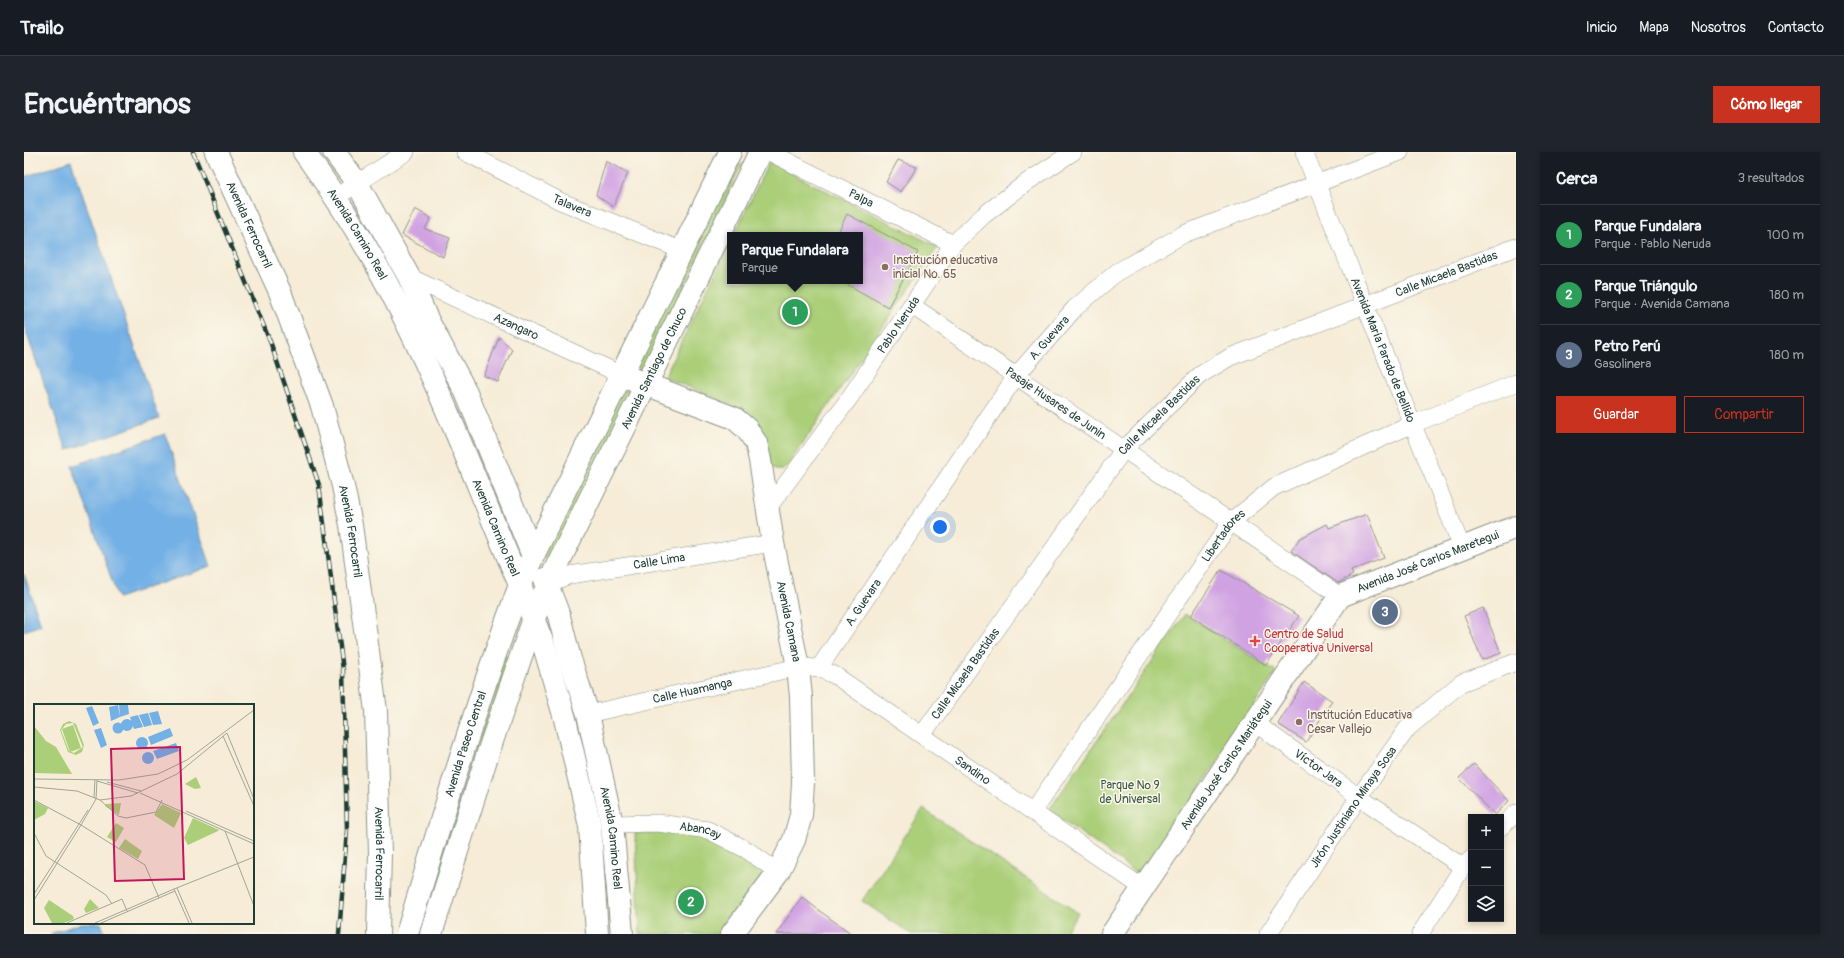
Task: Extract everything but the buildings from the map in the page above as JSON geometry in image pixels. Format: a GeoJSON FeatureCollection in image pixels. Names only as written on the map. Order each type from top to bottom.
{"type":"FeatureCollection","features":[{"type":"Feature","properties":{"kind":"street","name":"Avenida Ferrocarril"},"geometry":{"type":"LineString","coordinates":[[216,152],[280,292],[322,406],[343,486],[351,525],[376,711],[380,853],[378,934]]}},
{"type":"Feature","properties":{"kind":"street","name":"Avenida Camino Real"},"geometry":{"type":"LineString","coordinates":[[304,152],[336,197],[388,286],[430,375],[534,618],[565,720],[590,826],[597,934]]}},
{"type":"Feature","properties":{"kind":"street","name":"Avenida Camino Real"},"geometry":{"type":"LineString","coordinates":[[334,152],[356,183],[409,277],[427,319],[466,392],[533,556],[548,584],[588,714],[612,824],[622,934]]}},
{"type":"Feature","properties":{"kind":"street"},"geometry":{"type":"LineString","coordinates":[[336,197],[406,152]]}},
{"type":"Feature","properties":{"kind":"street","name":"Talavera"},"geometry":{"type":"LineString","coordinates":[[465,152],[560,201],[683,251]]}},
{"type":"Feature","properties":{"kind":"street"},"geometry":{"type":"LineString","coordinates":[[533,556],[730,152]]}},
{"type":"Feature","properties":{"kind":"street","name":"Avenida Santiago de Chuco"},"geometry":{"type":"LineString","coordinates":[[548,584],[760,152]]}},
{"type":"Feature","properties":{"kind":"street","name":"Palpa"},"geometry":{"type":"LineString","coordinates":[[769,152],[953,244]]}},
{"type":"Feature","properties":{"kind":"street","name":"Avenida María Parado de Bellido"},"geometry":{"type":"LineString","coordinates":[[1304,152],[1462,548]]}},
{"type":"Feature","properties":{"kind":"street","name":"A. Guevara"},"geometry":{"type":"LineString","coordinates":[[819,668],[1016,376],[1075,308],[1117,272],[1184,234],[1400,152]]}},
{"type":"Feature","properties":{"kind":"street","name":"Pablo Neruda"},"geometry":{"type":"LineString","coordinates":[[768,508],[848,400],[953,244],[990,210],[1066,153]]}},
{"type":"Feature","properties":{"kind":"street","name":"Calle Micaela Bastidas"},"geometry":{"type":"LineString","coordinates":[[922,735],[1124,449],[1200,375],[1230,357],[1516,247]]}},
{"type":"Feature","properties":{"kind":"street","name":"Azangaro"},"geometry":{"type":"LineString","coordinates":[[409,277],[622,375]]}},
{"type":"Feature","properties":{"kind":"street","name":"Pasaje Husares de Junin"},"geometry":{"type":"LineString","coordinates":[[911,305],[1340,596]]}},
{"type":"Feature","properties":{"kind":"street","name":"Avenida Camana"},"geometry":{"type":"LineString","coordinates":[[622,375],[734,418],[747,430],[756,443],[773,543],[798,667],[801,696],[803,768],[801,815],[794,840],[778,872],[732,934]]}},
{"type":"Feature","properties":{"kind":"street","name":"Libertadores"},"geometry":{"type":"LineString","coordinates":[[1033,811],[1231,522],[1274,487],[1413,424],[1516,383]]}},
{"type":"Feature","properties":{"kind":"street","name":"Avenida José Carlos Maretegui"},"geometry":{"type":"LineString","coordinates":[[1340,596],[1516,527]]}},
{"type":"Feature","properties":{"kind":"street","name":"Calle Lima"},"geometry":{"type":"LineString","coordinates":[[548,584],[570,575],[773,543]]}},
{"type":"Feature","properties":{"kind":"street","name":"Avenida Paseo Central"},"geometry":{"type":"LineString","coordinates":[[407,934],[490,665],[520,585],[533,556]]}},
{"type":"Feature","properties":{"kind":"street","name":"Avenida Paseo Central"},"geometry":{"type":"LineString","coordinates":[[431,934],[487,756],[534,618],[548,584]]}},
{"type":"Feature","properties":{"kind":"street","name":"Avenida José Carlos Mariátegui"},"geometry":{"type":"LineString","coordinates":[[1112,934],[1340,596]]}},
{"type":"Feature","properties":{"kind":"street","name":"Jirón Justiniano Minaya Sosa"},"geometry":{"type":"LineString","coordinates":[[1268,934],[1359,797],[1407,729],[1461,683],[1516,662]]}},
{"type":"Feature","properties":{"kind":"street","name":"Sandino"},"geometry":{"type":"LineString","coordinates":[[798,667],[819,668],[836,676],[1143,888]]}},
{"type":"Feature","properties":{"kind":"street","name":"Calle Huamanga"},"geometry":{"type":"LineString","coordinates":[[588,714],[798,667]]}},
{"type":"Feature","properties":{"kind":"street","name":"Víctor Jara"},"geometry":{"type":"LineString","coordinates":[[1255,723],[1359,797],[1467,863]]}},
{"type":"Feature","properties":{"kind":"street"},"geometry":{"type":"LineString","coordinates":[[1504,824],[1516,813]]}},
{"type":"Feature","properties":{"kind":"street","name":"Abancay"},"geometry":{"type":"LineString","coordinates":[[612,824],[658,823],[708,830],[747,850],[778,872]]}},
{"type":"Feature","properties":{"kind":"street"},"geometry":{"type":"LineString","coordinates":[[1420,934],[1467,863]]}},
{"type":"Feature","properties":{"kind":"green space"},"geometry":{"type":"Polygon","coordinates":[[[732,159],[742,164],[552,565],[541,555],[732,159]]]}},
{"type":"Feature","properties":{"kind":"green space"},"geometry":{"type":"Polygon","coordinates":[[[769,162],[938,247],[783,470],[776,470],[771,466],[764,434],[750,417],[728,403],[664,377],[727,249],[727,284],[863,284],[863,232],[735,232],[769,162]]]}},
{"type":"Feature","properties":{"kind":"green space","name":"Parque Nº 9 de Universal"},"geometry":{"type":"Polygon","coordinates":[[[1185,614],[1276,672],[1142,877],[1049,810],[1185,614]]]}},
{"type":"Feature","properties":{"kind":"green space"},"geometry":{"type":"Polygon","coordinates":[[[504,656],[512,658],[426,934],[416,934],[504,656]]]}},
{"type":"Feature","properties":{"kind":"green space"},"geometry":{"type":"Polygon","coordinates":[[[923,809],[1078,913],[1064,934],[911,934],[862,901],[923,809]]]}},
{"type":"Feature","properties":{"kind":"green space"},"geometry":{"type":"Polygon","coordinates":[[[635,833],[674,833],[703,837],[768,869],[720,934],[640,934],[635,833]]]}},
{"type":"Feature","properties":{"kind":"water"},"geometry":{"type":"Polygon","coordinates":[[[71,161],[159,418],[67,450],[24,326],[24,177],[71,161]]]}},
{"type":"Feature","properties":{"kind":"water"},"geometry":{"type":"Polygon","coordinates":[[[165,434],[211,566],[118,598],[72,466],[165,434]]]}},
{"type":"Feature","properties":{"kind":"water"},"geometry":{"type":"Polygon","coordinates":[[[24,574],[41,625],[24,631],[24,574]]]}},
{"type":"Feature","properties":{"kind":"water"},"geometry":{"type":"Polygon","coordinates":[[[79,924],[101,924],[105,934],[50,934],[79,924]]]}},
{"type":"Feature","properties":{"kind":"railway"},"geometry":{"type":"LineString","coordinates":[[193,152],[271,344],[319,485],[343,670],[347,830],[339,934]]}},
{"type":"Feature","properties":{"kind":"place","name":"Institución educativa inicial No. 65"},"geometry":{"type":"Point","coordinates":[885,267]}},
{"type":"Feature","properties":{"kind":"place","name":"Parque Fundalara"},"geometry":{"type":"Point","coordinates":[795,312]}},
{"type":"Feature","properties":{"kind":"place","name":"Petro Perú"},"geometry":{"type":"Point","coordinates":[1385,612]}},
{"type":"Feature","properties":{"kind":"place","name":"Centro de Salud Cooperativa Universal"},"geometry":{"type":"Point","coordinates":[1255,641]}},
{"type":"Feature","properties":{"kind":"place","name":"Institución Educativa Cesar Vallejo"},"geometry":{"type":"Point","coordinates":[1299,722]}},
{"type":"Feature","properties":{"kind":"place","name":"Parque Triángulo"},"geometry":{"type":"Point","coordinates":[691,902]}}]}
